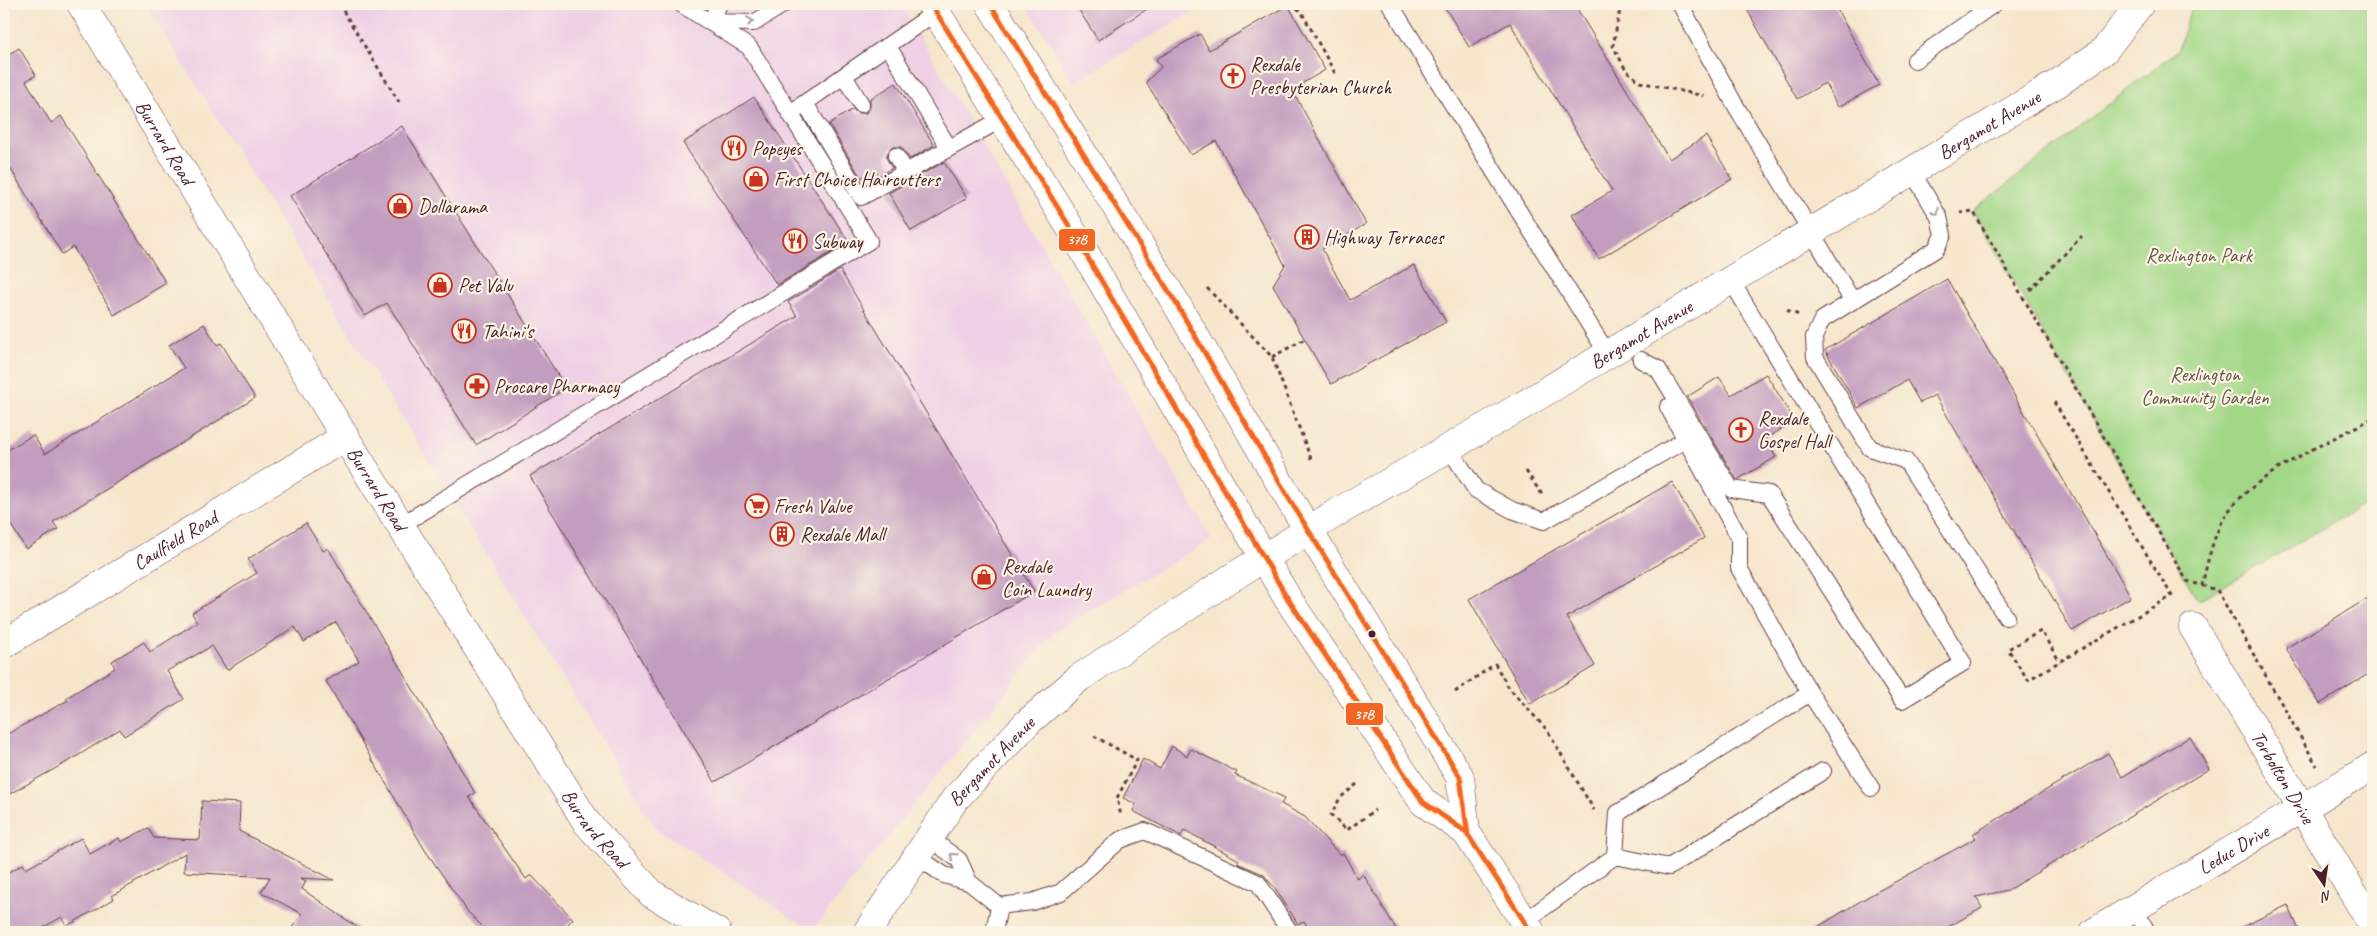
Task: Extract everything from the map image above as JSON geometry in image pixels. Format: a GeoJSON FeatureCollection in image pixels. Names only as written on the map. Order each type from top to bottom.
{"type":"FeatureCollection","features":[{"type":"Feature","properties":{"kind":"street","name":"Burrard Road"},"geometry":{"type":"LineString","coordinates":[[81,4],[345,437],[588,823],[652,894],[717,932]]}},
{"type":"Feature","properties":{"kind":"street"},"geometry":{"type":"LineString","coordinates":[[990,4],[1176,303],[1309,531],[1460,777],[1466,832]]}},
{"type":"Feature","properties":{"kind":"street","name":"Bergamot Avenue"},"geometry":{"type":"LineString","coordinates":[[867,932],[955,799],[1027,723],[1079,678],[1309,531],[2058,83],[2104,51],[2140,4]]}},
{"type":"Feature","properties":{"kind":"street"},"geometry":{"type":"LineString","coordinates":[[933,8],[1068,224],[1288,599],[1424,802],[1466,832],[1528,927]]}},
{"type":"Feature","properties":{"kind":"street","name":"Caulfield Road"},"geometry":{"type":"LineString","coordinates":[[4,643],[345,437]]}},
{"type":"Feature","properties":{"kind":"street","name":"Torbolton Drive"},"geometry":{"type":"LineString","coordinates":[[2193,627],[2373,926]]}},
{"type":"Feature","properties":{"kind":"street","name":"Leduc Drive"},"geometry":{"type":"LineString","coordinates":[[2094,932],[2373,766]]}},
{"type":"Feature","properties":{"kind":"lane"},"geometry":{"type":"LineString","coordinates":[[401,525],[869,241],[749,47],[681,4]]}},
{"type":"Feature","properties":{"kind":"lane"},"geometry":{"type":"LineString","coordinates":[[711,22],[718,4]]}},
{"type":"Feature","properties":{"kind":"lane"},"geometry":{"type":"LineString","coordinates":[[711,22],[754,23],[784,4]]}},
{"type":"Feature","properties":{"kind":"lane"},"geometry":{"type":"LineString","coordinates":[[1390,4],[1607,352],[1641,360],[1658,369],[1731,489],[1769,494],[1902,700],[1963,663],[1730,279]]}},
{"type":"Feature","properties":{"kind":"lane"},"geometry":{"type":"LineString","coordinates":[[1680,4],[1734,103],[1852,300]]}},
{"type":"Feature","properties":{"kind":"lane"},"geometry":{"type":"LineString","coordinates":[[1915,60],[1994,4]]}},
{"type":"Feature","properties":{"kind":"lane"},"geometry":{"type":"LineString","coordinates":[[790,114],[888,46],[933,8]]}},
{"type":"Feature","properties":{"kind":"lane"},"geometry":{"type":"LineString","coordinates":[[888,46],[949,148]]}},
{"type":"Feature","properties":{"kind":"lane"},"geometry":{"type":"LineString","coordinates":[[844,76],[861,104]]}},
{"type":"Feature","properties":{"kind":"lane"},"geometry":{"type":"LineString","coordinates":[[806,103],[860,197],[1002,118]]}},
{"type":"Feature","properties":{"kind":"lane"},"geometry":{"type":"LineString","coordinates":[[896,156],[906,172]]}},
{"type":"Feature","properties":{"kind":"lane"},"geometry":{"type":"LineString","coordinates":[[1911,170],[1939,217],[1943,235],[1936,249],[1822,320],[1814,338],[1815,356],[1870,448],[1906,461],[2006,617]]}},
{"type":"Feature","properties":{"kind":"lane"},"geometry":{"type":"LineString","coordinates":[[1641,360],[1739,537],[1739,568],[1810,693],[1871,788]]}},
{"type":"Feature","properties":{"kind":"lane"},"geometry":{"type":"LineString","coordinates":[[1449,448],[1476,490],[1512,510],[1544,521],[1687,440]]}},
{"type":"Feature","properties":{"kind":"lane"},"geometry":{"type":"LineString","coordinates":[[1528,927],[1616,851],[1618,813],[1810,693]]}},
{"type":"Feature","properties":{"kind":"lane"},"geometry":{"type":"LineString","coordinates":[[1616,851],[1669,867],[1823,771]]}},
{"type":"Feature","properties":{"kind":"lane"},"geometry":{"type":"LineString","coordinates":[[922,847],[944,875],[969,882],[999,906],[1032,902],[1060,892],[1120,840],[1145,831],[1258,883],[1290,932]]}},
{"type":"Feature","properties":{"kind":"lane"},"geometry":{"type":"LineString","coordinates":[[922,847],[959,860],[969,882]]}},
{"type":"Feature","properties":{"kind":"lane"},"geometry":{"type":"LineString","coordinates":[[994,932],[999,906]]}},
{"type":"Feature","properties":{"kind":"lane"},"geometry":{"type":"LineString","coordinates":[[2135,908],[2147,932]]}},
{"type":"Feature","properties":{"kind":"path"},"geometry":{"type":"LineString","coordinates":[[339,4],[400,102]]}},
{"type":"Feature","properties":{"kind":"path"},"geometry":{"type":"LineString","coordinates":[[1290,4],[1301,11],[1336,75]]}},
{"type":"Feature","properties":{"kind":"path"},"geometry":{"type":"LineString","coordinates":[[1621,4],[1613,46],[1626,70],[1640,82],[1734,103]]}},
{"type":"Feature","properties":{"kind":"path"},"geometry":{"type":"LineString","coordinates":[[1939,217],[1973,211],[2187,581],[2217,590],[2317,767]]}},
{"type":"Feature","properties":{"kind":"path"},"geometry":{"type":"LineString","coordinates":[[2030,290],[2082,236]]}},
{"type":"Feature","properties":{"kind":"path"},"geometry":{"type":"LineString","coordinates":[[1206,288],[1272,358],[1311,459]]}},
{"type":"Feature","properties":{"kind":"path"},"geometry":{"type":"LineString","coordinates":[[1272,358],[1305,338]]}},
{"type":"Feature","properties":{"kind":"path"},"geometry":{"type":"LineString","coordinates":[[2054,402],[2172,596],[2060,662],[2028,680],[2008,649],[2041,631],[2060,662]]}},
{"type":"Feature","properties":{"kind":"path"},"geometry":{"type":"LineString","coordinates":[[2202,586],[2210,553],[2223,520],[2259,480],[2373,418]]}},
{"type":"Feature","properties":{"kind":"path"},"geometry":{"type":"LineString","coordinates":[[1455,692],[1496,664],[1509,688],[1547,730],[1616,851]]}},
{"type":"Feature","properties":{"kind":"path"},"geometry":{"type":"LineString","coordinates":[[1094,736],[1137,760],[1117,798],[1119,812],[1133,836]]}},
{"type":"Feature","properties":{"kind":"path"},"geometry":{"type":"LineString","coordinates":[[1357,784],[1340,798],[1331,815],[1347,830],[1375,810]]}},
{"type":"Feature","properties":{"kind":"shaded area"},"geometry":{"type":"Polygon","coordinates":[[[146,4],[901,4],[1212,539],[1054,632],[812,931],[655,827],[146,4]]]}},
{"type":"Feature","properties":{"kind":"shaded area"},"geometry":{"type":"Polygon","coordinates":[[[1026,4],[1205,4],[1074,82],[1026,4]]]}},
{"type":"Feature","properties":{"kind":"green space","name":"Rexlington Park"},"geometry":{"type":"Polygon","coordinates":[[[2192,4],[2373,4],[2373,499],[2198,601],[1973,211],[2179,49],[2192,4]]]}},
{"type":"Feature","properties":{"kind":"building"},"geometry":{"type":"Polygon","coordinates":[[[1075,4],[1155,4],[1098,40],[1075,4]]]}},
{"type":"Feature","properties":{"kind":"building"},"geometry":{"type":"Polygon","coordinates":[[[1443,4],[1574,4],[1669,159],[1706,136],[1732,179],[1599,259],[1572,215],[1612,191],[1510,23],[1469,47],[1443,4]]]}},
{"type":"Feature","properties":{"kind":"building"},"geometry":{"type":"Polygon","coordinates":[[[1744,4],[1834,4],[1879,85],[1838,107],[1825,83],[1797,99],[1744,4]]]}},
{"type":"Feature","properties":{"kind":"building","name":"Highway Terraces"},"geometry":{"type":"Polygon","coordinates":[[[1288,5],[1325,70],[1298,86],[1301,91],[1295,95],[1366,224],[1322,249],[1350,300],[1414,265],[1446,322],[1331,384],[1273,285],[1285,265],[1216,141],[1191,155],[1146,82],[1161,67],[1156,59],[1200,34],[1209,50],[1288,5]]]}},
{"type":"Feature","properties":{"kind":"building"},"geometry":{"type":"Polygon","coordinates":[[[4,45],[9,54],[19,48],[36,75],[26,81],[51,123],[61,116],[166,283],[114,315],[73,247],[62,254],[4,158],[4,45]]]}},
{"type":"Feature","properties":{"kind":"building"},"geometry":{"type":"Polygon","coordinates":[[[896,83],[934,145],[910,159],[901,147],[891,147],[886,157],[892,168],[879,176],[875,170],[861,178],[829,124],[853,109],[857,113],[866,113],[870,108],[870,99],[896,83]]]}},
{"type":"Feature","properties":{"kind":"building"},"geometry":{"type":"Polygon","coordinates":[[[754,97],[849,242],[777,285],[683,143],[754,97]]]}},
{"type":"Feature","properties":{"kind":"building"},"geometry":{"type":"Polygon","coordinates":[[[402,126],[566,388],[476,445],[387,303],[365,316],[290,196],[402,126]]]}},
{"type":"Feature","properties":{"kind":"building"},"geometry":{"type":"Polygon","coordinates":[[[944,162],[967,198],[911,231],[889,193],[944,162]]]}},
{"type":"Feature","properties":{"kind":"building","name":"Rexdale Mall"},"geometry":{"type":"Polygon","coordinates":[[[840,270],[1034,591],[715,782],[530,476],[797,316],[788,302],[840,270]]]}},
{"type":"Feature","properties":{"kind":"building"},"geometry":{"type":"Polygon","coordinates":[[[1947,279],[2131,597],[2072,631],[1935,395],[1920,403],[1907,380],[1858,408],[1825,350],[1947,279]]]}},
{"type":"Feature","properties":{"kind":"building"},"geometry":{"type":"Polygon","coordinates":[[[204,324],[217,345],[221,343],[255,398],[53,522],[58,529],[26,549],[4,514],[4,452],[33,435],[45,454],[184,368],[169,345],[204,324]]]}},
{"type":"Feature","properties":{"kind":"building","name":"Rexdale Gospel Hall"},"geometry":{"type":"Polygon","coordinates":[[[1766,374],[1795,421],[1765,439],[1776,457],[1737,480],[1687,397],[1719,377],[1731,395],[1766,374]]]}},
{"type":"Feature","properties":{"kind":"building"},"geometry":{"type":"Polygon","coordinates":[[[1672,482],[1704,538],[1567,617],[1595,666],[1530,704],[1469,599],[1672,482]]]}},
{"type":"Feature","properties":{"kind":"building"},"geometry":{"type":"Polygon","coordinates":[[[306,523],[323,551],[328,548],[437,729],[475,793],[469,797],[526,879],[531,875],[573,919],[560,932],[488,932],[468,912],[425,850],[326,681],[359,661],[336,622],[304,642],[295,627],[227,670],[212,646],[167,671],[184,699],[124,736],[120,729],[76,757],[4,797],[4,736],[68,700],[66,698],[115,668],[112,661],[144,642],[150,652],[197,622],[192,613],[257,573],[248,559],[306,523]]]}},
{"type":"Feature","properties":{"kind":"building"},"geometry":{"type":"Polygon","coordinates":[[[2373,595],[2373,671],[2320,704],[2286,648],[2373,595]]]}},
{"type":"Feature","properties":{"kind":"building"},"geometry":{"type":"Polygon","coordinates":[[[2190,737],[2209,769],[2008,890],[1976,897],[1982,908],[1939,932],[1809,932],[1869,896],[1976,838],[1973,834],[2108,753],[2122,777],[2190,737]]]}},
{"type":"Feature","properties":{"kind":"building"},"geometry":{"type":"Polygon","coordinates":[[[1172,746],[1187,756],[1191,749],[1237,772],[1235,775],[1285,798],[1281,804],[1305,817],[1340,855],[1343,853],[1358,879],[1363,874],[1398,932],[1311,932],[1304,921],[1298,924],[1275,888],[1263,874],[1237,863],[1239,860],[1184,830],[1181,836],[1133,811],[1136,804],[1123,798],[1143,759],[1160,769],[1172,746]]]}},
{"type":"Feature","properties":{"kind":"building"},"geometry":{"type":"Polygon","coordinates":[[[202,801],[240,803],[239,831],[334,880],[300,878],[306,881],[302,889],[364,932],[289,932],[302,914],[261,892],[270,877],[184,872],[185,853],[112,896],[114,899],[67,926],[62,917],[35,932],[4,932],[4,875],[23,864],[26,869],[81,838],[90,854],[119,838],[121,842],[148,828],[154,838],[200,840],[202,801]]]}},
{"type":"Feature","properties":{"kind":"building"},"geometry":{"type":"Polygon","coordinates":[[[2288,905],[2300,932],[2231,932],[2288,905]]]}},
{"type":"Feature","properties":{"kind":"transit line","name":"37B"},"geometry":{"type":"LineString","coordinates":[[931,4],[1068,224],[1288,599],[1423,802],[1466,832],[1531,932]]}},
{"type":"Feature","properties":{"kind":"transit line","name":"37B"},"geometry":{"type":"LineString","coordinates":[[990,4],[1176,303],[1288,497],[1460,777],[1468,836]]}},
{"type":"Feature","properties":{"kind":"place","name":"Rexdale Presbyterian Church"},"geometry":{"type":"Point","coordinates":[1233,76]}},
{"type":"Feature","properties":{"kind":"place","name":"Popeyes"},"geometry":{"type":"Point","coordinates":[734,148]}},
{"type":"Feature","properties":{"kind":"place","name":"First Choice Haircutters"},"geometry":{"type":"Point","coordinates":[756,179]}},
{"type":"Feature","properties":{"kind":"place","name":"Dollarama"},"geometry":{"type":"Point","coordinates":[400,206]}},
{"type":"Feature","properties":{"kind":"place","name":"Highway Terraces"},"geometry":{"type":"Point","coordinates":[1307,237]}},
{"type":"Feature","properties":{"kind":"place","name":"Subway"},"geometry":{"type":"Point","coordinates":[795,241]}},
{"type":"Feature","properties":{"kind":"place","name":"Pet Valu"},"geometry":{"type":"Point","coordinates":[440,285]}},
{"type":"Feature","properties":{"kind":"place","name":"Tahini's"},"geometry":{"type":"Point","coordinates":[464,331]}},
{"type":"Feature","properties":{"kind":"place","name":"Procare Pharmacy"},"geometry":{"type":"Point","coordinates":[477,386]}},
{"type":"Feature","properties":{"kind":"place","name":"Rexdale Gospel Hall"},"geometry":{"type":"Point","coordinates":[1741,430]}},
{"type":"Feature","properties":{"kind":"place","name":"Fresh Value"},"geometry":{"type":"Point","coordinates":[757,506]}},
{"type":"Feature","properties":{"kind":"place","name":"Rexdale Mall"},"geometry":{"type":"Point","coordinates":[782,534]}},
{"type":"Feature","properties":{"kind":"place","name":"Rexdale Coin Laundry"},"geometry":{"type":"Point","coordinates":[984,577]}},
{"type":"Feature","properties":{"kind":"park label","name":"Rexlington Community Garden"},"geometry":{"type":"Point","coordinates":[2205,386]}}]}
